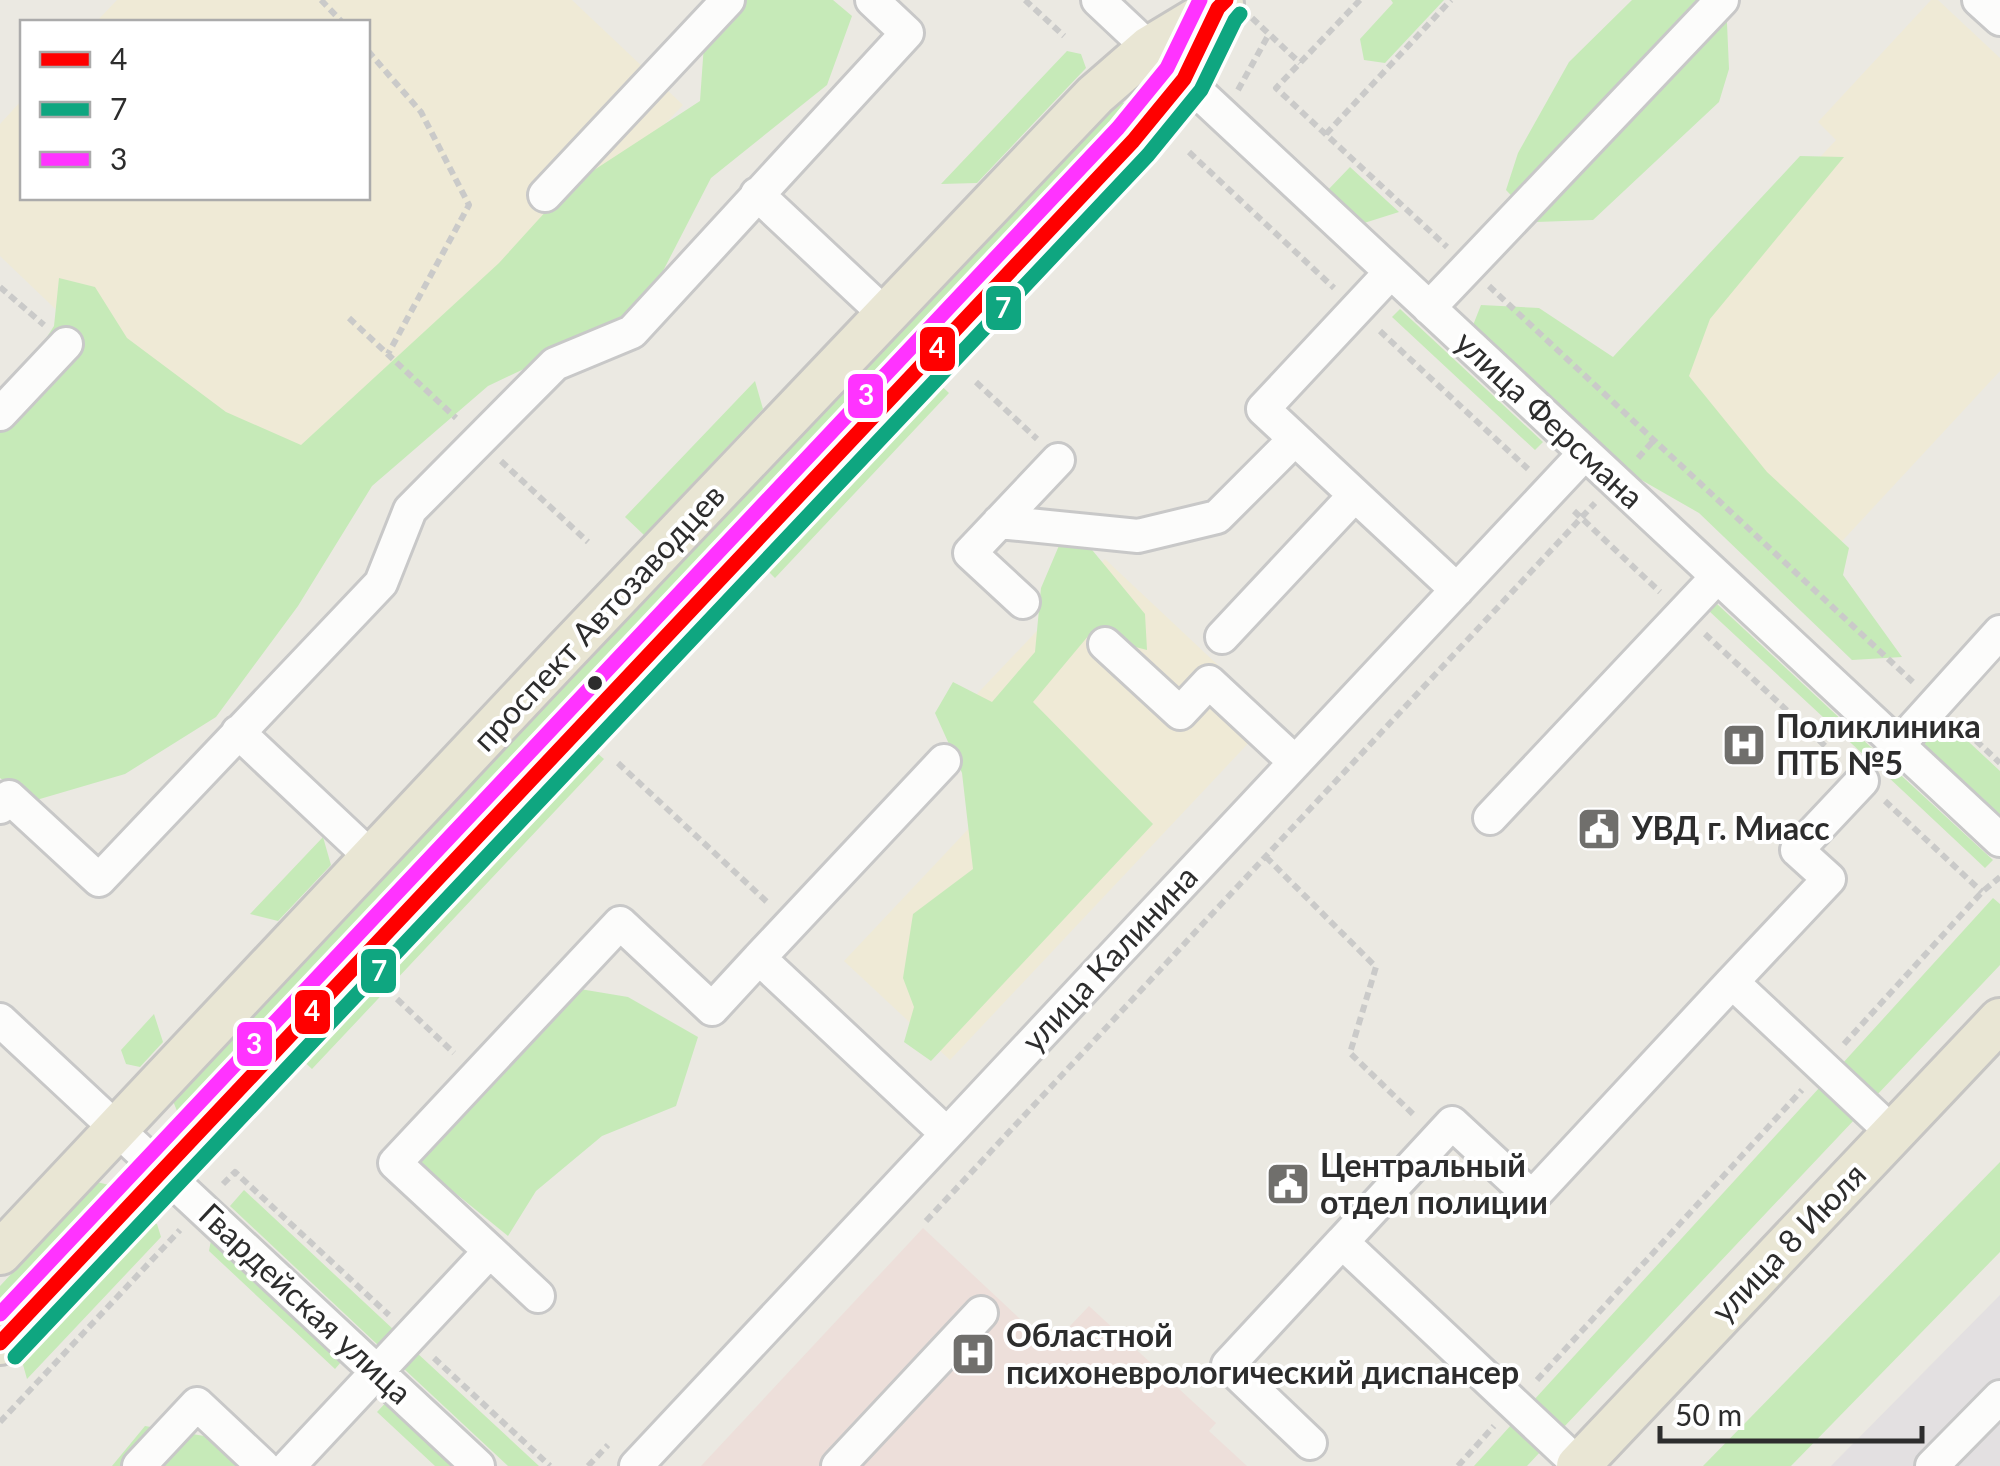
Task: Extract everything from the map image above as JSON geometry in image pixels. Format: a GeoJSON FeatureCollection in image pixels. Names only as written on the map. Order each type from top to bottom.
{"type":"FeatureCollection","features":[{"type":"Feature","properties":{"kind":"main road","name":"проспект Автозаводцев"},"geometry":{"type":"LineString","coordinates":[[0,1253],[1095,96],[1149,48],[1230,6]]}},
{"type":"Feature","properties":{"kind":"main road","name":"проспект Автозаводцев"},"geometry":{"type":"LineString","coordinates":[[0,1343],[1120,155],[1184,79],[1230,6]]}},
{"type":"Feature","properties":{"kind":"main road","name":"улица Ферсмана"},"geometry":{"type":"LineString","coordinates":[[1149,48],[1184,79]]}},
{"type":"Feature","properties":{"kind":"main road","name":"улица 8 Июля"},"geometry":{"type":"LineString","coordinates":[[1578,1465],[2000,1020]]}},
{"type":"Feature","properties":{"kind":"street"},"geometry":{"type":"LineString","coordinates":[[545,195],[728,0]]}},
{"type":"Feature","properties":{"kind":"street"},"geometry":{"type":"LineString","coordinates":[[3,797],[99,880],[380,583],[410,510],[554,364],[632,332],[907,33],[872,0]]}},
{"type":"Feature","properties":{"kind":"street","name":"улица Ферсмана"},"geometry":{"type":"LineString","coordinates":[[1098,0],[1149,48]]}},
{"type":"Feature","properties":{"kind":"street"},"geometry":{"type":"LineString","coordinates":[[1429,308],[1722,0]]}},
{"type":"Feature","properties":{"kind":"street"},"geometry":{"type":"LineString","coordinates":[[1979,0],[2000,19]]}},
{"type":"Feature","properties":{"kind":"street","name":"улица Ферсмана"},"geometry":{"type":"LineString","coordinates":[[1184,79],[2000,840]]}},
{"type":"Feature","properties":{"kind":"street"},"geometry":{"type":"LineString","coordinates":[[757,194],[886,314]]}},
{"type":"Feature","properties":{"kind":"street"},"geometry":{"type":"LineString","coordinates":[[1391,272],[1264,410],[1456,590]]}},
{"type":"Feature","properties":{"kind":"street"},"geometry":{"type":"LineString","coordinates":[[0,414],[66,344]]}},
{"type":"Feature","properties":{"kind":"street"},"geometry":{"type":"LineString","coordinates":[[999,522],[1138,536],[1217,518],[1295,439]]}},
{"type":"Feature","properties":{"kind":"street","name":"улица Калинина"},"geometry":{"type":"LineString","coordinates":[[636,1466],[1584,453]]}},
{"type":"Feature","properties":{"kind":"street"},"geometry":{"type":"LineString","coordinates":[[1023,602],[970,553],[1058,460]]}},
{"type":"Feature","properties":{"kind":"street"},"geometry":{"type":"LineString","coordinates":[[1222,637],[1355,494]]}},
{"type":"Feature","properties":{"kind":"street"},"geometry":{"type":"LineString","coordinates":[[1490,818],[1717,577]]}},
{"type":"Feature","properties":{"kind":"street"},"geometry":{"type":"LineString","coordinates":[[1898,745],[2000,632]]}},
{"type":"Feature","properties":{"kind":"street"},"geometry":{"type":"LineString","coordinates":[[1105,644],[1180,713],[1209,682],[1295,762]]}},
{"type":"Feature","properties":{"kind":"street"},"geometry":{"type":"LineString","coordinates":[[238,732],[372,858]]}},
{"type":"Feature","properties":{"kind":"street"},"geometry":{"type":"LineString","coordinates":[[538,1296],[395,1162],[620,923],[712,1009],[944,762]]}},
{"type":"Feature","properties":{"kind":"street"},"geometry":{"type":"LineString","coordinates":[[1310,1443],[1228,1365],[1452,1123],[1532,1197],[1829,879],[1797,850],[1862,780]]}},
{"type":"Feature","properties":{"kind":"street"},"geometry":{"type":"LineString","coordinates":[[760,958],[947,1134]]}},
{"type":"Feature","properties":{"kind":"street"},"geometry":{"type":"LineString","coordinates":[[1732,982],[1894,1134]]}},
{"type":"Feature","properties":{"kind":"street","name":"Гвардейская улица"},"geometry":{"type":"LineString","coordinates":[[0,1020],[478,1466]]}},
{"type":"Feature","properties":{"kind":"street"},"geometry":{"type":"LineString","coordinates":[[1342,1242],[1578,1465]]}},
{"type":"Feature","properties":{"kind":"street"},"geometry":{"type":"LineString","coordinates":[[289,1466],[490,1251]]}},
{"type":"Feature","properties":{"kind":"street"},"geometry":{"type":"LineString","coordinates":[[838,1466],[980,1313]]}},
{"type":"Feature","properties":{"kind":"street"},"geometry":{"type":"LineString","coordinates":[[1932,1466],[2000,1397]]}},
{"type":"Feature","properties":{"kind":"street"},"geometry":{"type":"LineString","coordinates":[[139,1466],[197,1404],[263,1466]]}},
{"type":"Feature","properties":{"kind":"path"},"geometry":{"type":"LineString","coordinates":[[321,0],[340,20]]}},
{"type":"Feature","properties":{"kind":"path"},"geometry":{"type":"LineString","coordinates":[[1026,0],[1064,36]]}},
{"type":"Feature","properties":{"kind":"path"},"geometry":{"type":"LineString","coordinates":[[1360,0],[1276,88],[2000,763]]}},
{"type":"Feature","properties":{"kind":"path"},"geometry":{"type":"LineString","coordinates":[[1326,134],[1451,0]]}},
{"type":"Feature","properties":{"kind":"path"},"geometry":{"type":"LineString","coordinates":[[1230,6],[1300,63]]}},
{"type":"Feature","properties":{"kind":"path"},"geometry":{"type":"LineString","coordinates":[[1224,116],[1269,34]]}},
{"type":"Feature","properties":{"kind":"path"},"geometry":{"type":"LineString","coordinates":[[370,53],[421,112],[470,205],[388,354]]}},
{"type":"Feature","properties":{"kind":"path"},"geometry":{"type":"LineString","coordinates":[[1189,152],[1982,892]]}},
{"type":"Feature","properties":{"kind":"path"},"geometry":{"type":"LineString","coordinates":[[0,286],[66,344]]}},
{"type":"Feature","properties":{"kind":"path"},"geometry":{"type":"LineString","coordinates":[[976,382],[1058,460]]}},
{"type":"Feature","properties":{"kind":"path"},"geometry":{"type":"LineString","coordinates":[[926,1222],[1654,440]]}},
{"type":"Feature","properties":{"kind":"path"},"geometry":{"type":"LineString","coordinates":[[618,763],[742,878]]}},
{"type":"Feature","properties":{"kind":"path"},"geometry":{"type":"LineString","coordinates":[[1266,857],[1376,967],[1350,1053],[1422,1122]]}},
{"type":"Feature","properties":{"kind":"path"},"geometry":{"type":"LineString","coordinates":[[1458,1466],[1982,892],[2000,878]]}},
{"type":"Feature","properties":{"kind":"path"},"geometry":{"type":"LineString","coordinates":[[396,999],[478,1075]]}},
{"type":"Feature","properties":{"kind":"path"},"geometry":{"type":"LineString","coordinates":[[0,1422],[178,1232]]}},
{"type":"Feature","properties":{"kind":"shaded area"},"geometry":{"type":"Polygon","coordinates":[[[117,0],[572,0],[683,105],[186,631],[117,368],[0,256],[0,124],[20,102],[20,200],[370,200],[370,20],[98,20],[117,0]]]}},
{"type":"Feature","properties":{"kind":"shaded area"},"geometry":{"type":"Polygon","coordinates":[[[1931,0],[1938,0],[2000,58],[2000,371],[1832,552],[1629,362],[1836,140],[1818,122],[1931,0]]]}},
{"type":"Feature","properties":{"kind":"shaded area"},"geometry":{"type":"Polygon","coordinates":[[[1105,559],[1273,717],[950,1060],[844,961],[1021,773],[959,713],[1105,559]]]}},
{"type":"Feature","properties":{"kind":"shaded area","name":"Областной психоневрологический диспансер"},"geometry":{"type":"Polygon","coordinates":[[[923,1228],[1050,1347],[1089,1306],[1216,1423],[1209,1431],[1247,1466],[701,1466],[923,1228]]]}},
{"type":"Feature","properties":{"kind":"shaded area"},"geometry":{"type":"Polygon","coordinates":[[[2000,1295],[2000,1466],[1831,1466],[2000,1295]]]}},
{"type":"Feature","properties":{"kind":"green space"},"geometry":{"type":"Polygon","coordinates":[[[704,0],[833,0],[852,16],[827,85],[711,178],[663,271],[613,327],[488,386],[372,486],[298,606],[216,717],[125,774],[33,801],[0,778],[0,410],[54,326],[59,278],[95,287],[127,338],[226,412],[301,445],[499,263],[568,187],[700,101],[704,0]]]}},
{"type":"Feature","properties":{"kind":"green space"},"geometry":{"type":"Polygon","coordinates":[[[1391,0],[1444,0],[1385,63],[1364,60],[1360,39],[1393,3],[1391,0]]]}},
{"type":"Feature","properties":{"kind":"green space"},"geometry":{"type":"Polygon","coordinates":[[[1632,0],[1726,0],[1729,69],[1719,102],[1593,220],[1536,222],[1506,190],[1518,153],[1569,62],[1632,0]]]}},
{"type":"Feature","properties":{"kind":"green space"},"geometry":{"type":"Polygon","coordinates":[[[1067,51],[1081,54],[1086,68],[977,183],[941,184],[1067,51]]]}},
{"type":"Feature","properties":{"kind":"green space"},"geometry":{"type":"Polygon","coordinates":[[[1116,101],[1129,104],[1132,117],[188,1114],[177,1111],[173,1101],[1116,101]]]}},
{"type":"Feature","properties":{"kind":"green space"},"geometry":{"type":"Polygon","coordinates":[[[1800,156],[1844,157],[1710,319],[1689,376],[1767,472],[1849,548],[1843,575],[1902,657],[1852,660],[1699,513],[1610,462],[1462,353],[1481,305],[1539,308],[1613,357],[1800,156]]]}},
{"type":"Feature","properties":{"kind":"green space"},"geometry":{"type":"Polygon","coordinates":[[[1350,167],[1399,212],[1361,224],[1326,192],[1350,167]]]}},
{"type":"Feature","properties":{"kind":"green space"},"geometry":{"type":"Polygon","coordinates":[[[1400,309],[1543,442],[1535,450],[1392,317],[1400,309]]]}},
{"type":"Feature","properties":{"kind":"green space"},"geometry":{"type":"Polygon","coordinates":[[[933,378],[949,393],[775,578],[760,563],[933,378]]]}},
{"type":"Feature","properties":{"kind":"green space"},"geometry":{"type":"Polygon","coordinates":[[[755,381],[763,409],[644,535],[625,517],[755,381]]]}},
{"type":"Feature","properties":{"kind":"green space"},"geometry":{"type":"Polygon","coordinates":[[[1069,522],[1145,614],[1147,650],[1089,635],[1033,702],[1153,824],[931,1061],[904,1042],[914,1007],[903,978],[913,914],[973,869],[962,773],[935,713],[953,682],[992,702],[1035,652],[1041,588],[1069,522]]]}},
{"type":"Feature","properties":{"kind":"green space"},"geometry":{"type":"Polygon","coordinates":[[[1716,603],[1873,749],[1866,757],[1709,611],[1716,603]]]}},
{"type":"Feature","properties":{"kind":"green space"},"geometry":{"type":"Polygon","coordinates":[[[1941,716],[2000,771],[2000,819],[1917,742],[1941,716]]]}},
{"type":"Feature","properties":{"kind":"green space"},"geometry":{"type":"Polygon","coordinates":[[[588,745],[604,759],[312,1069],[297,1055],[588,745]]]}},
{"type":"Feature","properties":{"kind":"green space"},"geometry":{"type":"Polygon","coordinates":[[[1893,768],[1993,860],[1985,868],[1886,775],[1893,768]]]}},
{"type":"Feature","properties":{"kind":"green space"},"geometry":{"type":"Polygon","coordinates":[[[323,837],[331,865],[278,921],[250,914],[323,837]]]}},
{"type":"Feature","properties":{"kind":"green space"},"geometry":{"type":"Polygon","coordinates":[[[1993,898],[2000,904],[2000,965],[1876,1096],[1842,1064],[1993,898]]]}},
{"type":"Feature","properties":{"kind":"green space"},"geometry":{"type":"Polygon","coordinates":[[[574,988],[628,997],[698,1037],[676,1106],[602,1136],[536,1191],[508,1236],[417,1162],[574,988]]]}},
{"type":"Feature","properties":{"kind":"green space"},"geometry":{"type":"Polygon","coordinates":[[[154,1014],[163,1042],[140,1067],[126,1064],[121,1050],[154,1014]]]}},
{"type":"Feature","properties":{"kind":"green space"},"geometry":{"type":"Polygon","coordinates":[[[1820,1087],[1855,1119],[1563,1428],[1533,1401],[1820,1087]]]}},
{"type":"Feature","properties":{"kind":"green space"},"geometry":{"type":"Polygon","coordinates":[[[2000,1162],[2000,1252],[1791,1466],[1703,1466],[2000,1162]]]}},
{"type":"Feature","properties":{"kind":"green space"},"geometry":{"type":"Polygon","coordinates":[[[97,1182],[109,1185],[113,1197],[0,1316],[0,1286],[97,1182]]]}},
{"type":"Feature","properties":{"kind":"green space"},"geometry":{"type":"Polygon","coordinates":[[[244,1190],[394,1330],[379,1346],[230,1206],[244,1190]]]}},
{"type":"Feature","properties":{"kind":"green space"},"geometry":{"type":"Polygon","coordinates":[[[145,1220],[157,1224],[161,1237],[27,1379],[20,1354],[145,1220]]]}},
{"type":"Feature","properties":{"kind":"green space"},"geometry":{"type":"Polygon","coordinates":[[[222,1236],[348,1354],[335,1369],[209,1251],[211,1240],[222,1236]]]}},
{"type":"Feature","properties":{"kind":"green space"},"geometry":{"type":"Polygon","coordinates":[[[416,1352],[539,1466],[508,1466],[402,1367],[416,1352]]]}},
{"type":"Feature","properties":{"kind":"green space"},"geometry":{"type":"Polygon","coordinates":[[[391,1397],[465,1466],[435,1466],[377,1412],[391,1397]]]}},
{"type":"Feature","properties":{"kind":"green space"},"geometry":{"type":"Polygon","coordinates":[[[1512,1424],[1541,1451],[1527,1466],[1474,1466],[1512,1424]]]}},
{"type":"Feature","properties":{"kind":"green space"},"geometry":{"type":"Polygon","coordinates":[[[145,1426],[222,1439],[251,1466],[112,1466],[145,1426]]]}},
{"type":"Feature","properties":{"kind":"transit line","name":"3"},"geometry":{"type":"LineString","coordinates":[[0,1314],[1118,128],[1167,68],[1200,0]]}},
{"type":"Feature","properties":{"kind":"transit line","name":"4"},"geometry":{"type":"LineString","coordinates":[[0,1343],[1133,141],[1184,79],[1218,8],[1226,0]]}},
{"type":"Feature","properties":{"kind":"transit line","name":"7"},"geometry":{"type":"LineString","coordinates":[[15,1357],[1148,155],[1201,90],[1240,14]]}},
{"type":"Feature","properties":{"kind":"place","name":"Поликлиника ПТБ №5"},"geometry":{"type":"Point","coordinates":[1744,745]}},
{"type":"Feature","properties":{"kind":"place","name":"УВД г. Миасс"},"geometry":{"type":"Point","coordinates":[1599,829]}},
{"type":"Feature","properties":{"kind":"place","name":"Центральный отдел полиции"},"geometry":{"type":"Point","coordinates":[1288,1184]}},
{"type":"Feature","properties":{"kind":"place","name":"Областной психоневрологический диспансер"},"geometry":{"type":"Point","coordinates":[973,1354]}}]}
